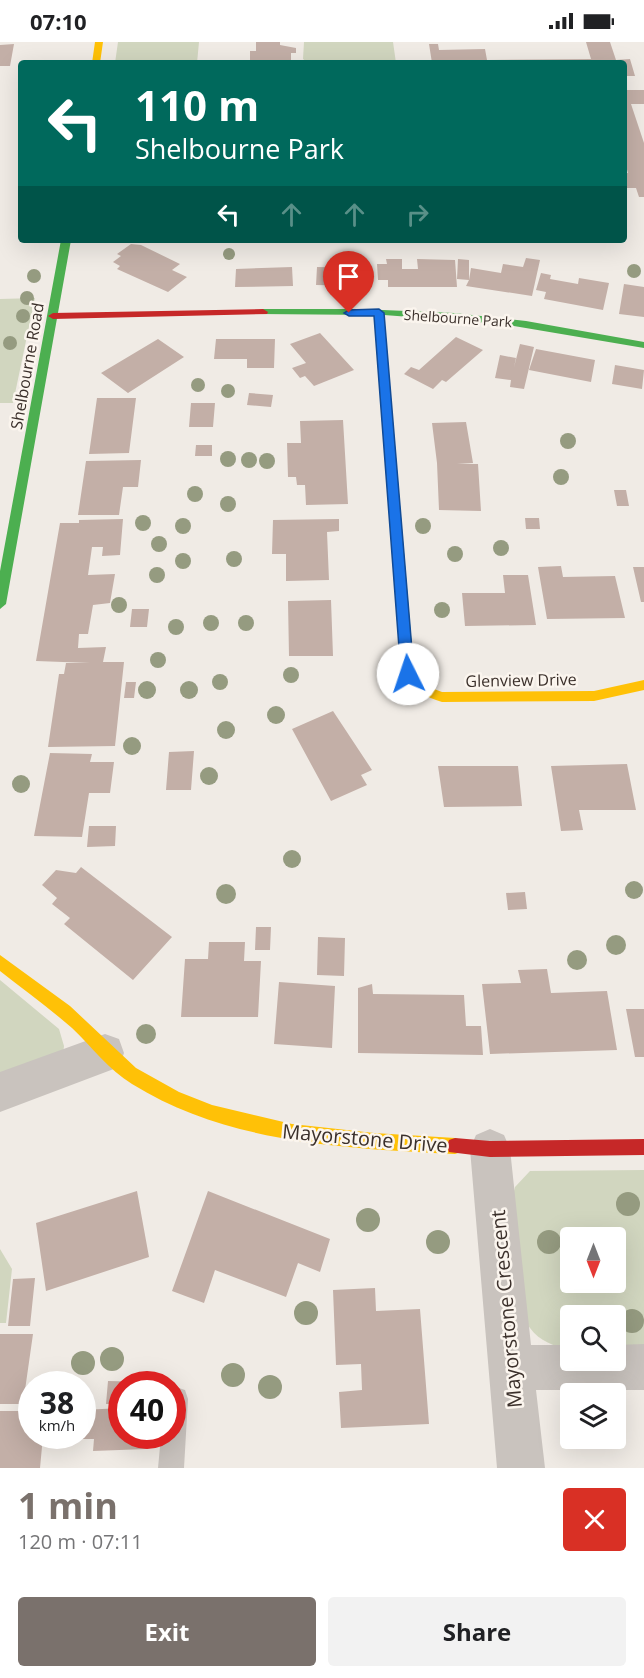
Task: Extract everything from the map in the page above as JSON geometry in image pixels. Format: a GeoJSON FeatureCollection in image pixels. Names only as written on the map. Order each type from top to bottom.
{"type":"FeatureCollection","features":[{"type":"Feature","properties":{"kind":"street"},"geometry":{"type":"LineString","coordinates":[[96,60],[99,42]]}},
{"type":"Feature","properties":{"kind":"street","name":"Shelbourne Road"},"geometry":{"type":"LineString","coordinates":[[0,604],[65,243]]}},
{"type":"Feature","properties":{"kind":"street","name":"Glenview Drive"},"geometry":{"type":"LineString","coordinates":[[379,313],[408,674],[420,690],[442,697],[594,696],[644,685]]}},
{"type":"Feature","properties":{"kind":"street","name":"Shelbourne Park"},"geometry":{"type":"LineString","coordinates":[[53,316],[429,314],[523,323],[644,345]]}},
{"type":"Feature","properties":{"kind":"street","name":"Mayorstone Drive"},"geometry":{"type":"LineString","coordinates":[[0,962],[85,1030],[105,1053],[138,1079],[177,1099],[272,1129],[331,1137],[490,1149],[644,1147]]}},
{"type":"Feature","properties":{"kind":"street"},"geometry":{"type":"LineString","coordinates":[[0,1092],[105,1053]]}},
{"type":"Feature","properties":{"kind":"street","name":"Mayorstone Crescent"},"geometry":{"type":"LineString","coordinates":[[490,1149],[521,1468]]}},
{"type":"Feature","properties":{"kind":"street"},"geometry":{"type":"LineString","coordinates":[[512,1368],[644,1367]]}},
{"type":"Feature","properties":{"kind":"lane"},"geometry":{"type":"LineString","coordinates":[[171,1468],[172,1449]]}},
{"type":"Feature","properties":{"kind":"green space"},"geometry":{"type":"Polygon","coordinates":[[[118,42],[199,42],[197,60],[115,60],[118,42]]]}},
{"type":"Feature","properties":{"kind":"green space"},"geometry":{"type":"Polygon","coordinates":[[[304,42],[393,42],[396,60],[304,60],[304,42]]]}},
{"type":"Feature","properties":{"kind":"green space"},"geometry":{"type":"Polygon","coordinates":[[[35,298],[13,403],[0,403],[0,299],[35,298]]]}},
{"type":"Feature","properties":{"kind":"green space"},"geometry":{"type":"Polygon","coordinates":[[[0,980],[59,1029],[64,1046],[63,1055],[0,1077],[0,980]]]}},
{"type":"Feature","properties":{"kind":"green space"},"geometry":{"type":"Polygon","coordinates":[[[644,1170],[644,1350],[626,1350],[626,1305],[560,1305],[560,1347],[543,1340],[530,1328],[521,1303],[514,1250],[511,1203],[515,1187],[530,1171],[644,1170]]]}},
{"type":"Feature","properties":{"kind":"green space"},"geometry":{"type":"Polygon","coordinates":[[[0,1249],[12,1269],[6,1323],[0,1323],[0,1249]]]}},
{"type":"Feature","properties":{"kind":"building"},"geometry":{"type":"Polygon","coordinates":[[[256,42],[280,42],[280,45],[296,48],[296,53],[291,53],[291,60],[250,60],[250,51],[256,51],[256,42]]]}},
{"type":"Feature","properties":{"kind":"building"},"geometry":{"type":"Polygon","coordinates":[[[586,42],[610,42],[616,60],[487,60],[591,59],[586,42]]]}},
{"type":"Feature","properties":{"kind":"building"},"geometry":{"type":"Polygon","coordinates":[[[14,44],[10,66],[0,66],[0,45],[14,44]]]}},
{"type":"Feature","properties":{"kind":"building"},"geometry":{"type":"Polygon","coordinates":[[[429,44],[438,44],[439,50],[485,49],[487,60],[432,60],[429,44]]]}},
{"type":"Feature","properties":{"kind":"building"},"geometry":{"type":"Polygon","coordinates":[[[630,59],[635,76],[627,76],[627,60],[616,60],[630,59]]]}},
{"type":"Feature","properties":{"kind":"building"},"geometry":{"type":"Polygon","coordinates":[[[627,90],[644,90],[644,104],[631,104],[644,143],[644,197],[639,197],[636,188],[627,188],[627,90]]]}},
{"type":"Feature","properties":{"kind":"building"},"geometry":{"type":"Polygon","coordinates":[[[131,244],[141,245],[180,264],[172,270],[187,277],[168,292],[117,269],[120,266],[113,262],[121,256],[117,254],[131,244]]]}},
{"type":"Feature","properties":{"kind":"building"},"geometry":{"type":"Polygon","coordinates":[[[526,258],[540,260],[532,296],[466,286],[471,268],[501,273],[503,264],[523,267],[526,258]]]}},
{"type":"Feature","properties":{"kind":"building"},"geometry":{"type":"Polygon","coordinates":[[[386,259],[402,259],[402,269],[418,269],[417,259],[455,260],[457,287],[388,287],[388,280],[378,280],[377,264],[387,264],[386,259]]]}},
{"type":"Feature","properties":{"kind":"building"},"geometry":{"type":"Polygon","coordinates":[[[458,259],[469,260],[469,280],[457,279],[458,259]]]}},
{"type":"Feature","properties":{"kind":"building"},"geometry":{"type":"Polygon","coordinates":[[[292,267],[293,286],[235,287],[236,269],[292,267]]]}},
{"type":"Feature","properties":{"kind":"building"},"geometry":{"type":"Polygon","coordinates":[[[317,267],[369,268],[368,286],[316,285],[317,267]]]}},
{"type":"Feature","properties":{"kind":"building"},"geometry":{"type":"Polygon","coordinates":[[[541,273],[551,275],[550,279],[578,284],[579,278],[609,283],[603,310],[544,299],[546,292],[536,290],[541,273]]]}},
{"type":"Feature","properties":{"kind":"building"},"geometry":{"type":"Polygon","coordinates":[[[624,284],[644,287],[644,317],[619,314],[624,284]]]}},
{"type":"Feature","properties":{"kind":"building"},"geometry":{"type":"Polygon","coordinates":[[[320,333],[354,370],[314,386],[305,376],[300,378],[292,368],[306,363],[290,344],[320,333]]]}},
{"type":"Feature","properties":{"kind":"building"},"geometry":{"type":"Polygon","coordinates":[[[456,337],[483,350],[446,382],[442,380],[433,389],[404,374],[411,367],[419,370],[456,337]]]}},
{"type":"Feature","properties":{"kind":"building"},"geometry":{"type":"Polygon","coordinates":[[[158,339],[184,357],[128,393],[101,373],[158,339]]]}},
{"type":"Feature","properties":{"kind":"building"},"geometry":{"type":"Polygon","coordinates":[[[216,339],[275,339],[274,368],[247,368],[247,359],[214,359],[216,339]]]}},
{"type":"Feature","properties":{"kind":"building"},"geometry":{"type":"Polygon","coordinates":[[[520,344],[534,347],[524,389],[510,387],[511,380],[495,378],[500,355],[516,358],[514,367],[520,344]]]}},
{"type":"Feature","properties":{"kind":"building"},"geometry":{"type":"Polygon","coordinates":[[[536,349],[595,360],[591,382],[529,370],[536,349]]]}},
{"type":"Feature","properties":{"kind":"building"},"geometry":{"type":"Polygon","coordinates":[[[615,365],[644,370],[642,389],[612,384],[615,365]]]}},
{"type":"Feature","properties":{"kind":"building"},"geometry":{"type":"Polygon","coordinates":[[[249,393],[273,395],[271,407],[247,405],[249,393]]]}},
{"type":"Feature","properties":{"kind":"building"},"geometry":{"type":"Polygon","coordinates":[[[97,398],[136,398],[129,453],[89,454],[97,398]]]}},
{"type":"Feature","properties":{"kind":"building"},"geometry":{"type":"Polygon","coordinates":[[[191,403],[215,403],[213,427],[189,427],[191,403]]]}},
{"type":"Feature","properties":{"kind":"building"},"geometry":{"type":"Polygon","coordinates":[[[343,420],[348,504],[306,505],[305,485],[297,485],[296,477],[288,477],[287,443],[301,443],[300,421],[343,420]]]}},
{"type":"Feature","properties":{"kind":"building"},"geometry":{"type":"Polygon","coordinates":[[[466,422],[473,463],[457,464],[478,464],[481,511],[439,510],[432,423],[466,422]]]}},
{"type":"Feature","properties":{"kind":"building"},"geometry":{"type":"Polygon","coordinates":[[[196,445],[212,445],[212,456],[195,456],[196,445]]]}},
{"type":"Feature","properties":{"kind":"building"},"geometry":{"type":"Polygon","coordinates":[[[141,460],[138,487],[123,487],[119,515],[78,515],[86,461],[141,460]]]}},
{"type":"Feature","properties":{"kind":"building"},"geometry":{"type":"Polygon","coordinates":[[[614,490],[626,490],[629,506],[617,506],[614,490]]]}},
{"type":"Feature","properties":{"kind":"building"},"geometry":{"type":"Polygon","coordinates":[[[525,518],[539,518],[540,529],[526,529],[525,518]]]}},
{"type":"Feature","properties":{"kind":"building"},"geometry":{"type":"Polygon","coordinates":[[[123,519],[120,555],[102,556],[103,547],[92,547],[88,575],[115,574],[110,603],[93,605],[88,634],[79,634],[78,648],[106,647],[103,662],[124,662],[115,746],[48,747],[59,674],[64,674],[66,663],[90,663],[36,661],[60,523],[123,519]]]}},
{"type":"Feature","properties":{"kind":"building"},"geometry":{"type":"Polygon","coordinates":[[[339,519],[339,531],[327,532],[329,580],[286,581],[286,554],[272,554],[273,520],[339,519]]]}},
{"type":"Feature","properties":{"kind":"building"},"geometry":{"type":"Polygon","coordinates":[[[561,566],[563,577],[615,576],[625,618],[547,619],[538,567],[561,566]]]}},
{"type":"Feature","properties":{"kind":"building"},"geometry":{"type":"Polygon","coordinates":[[[633,567],[644,567],[644,602],[641,602],[633,567]]]}},
{"type":"Feature","properties":{"kind":"building"},"geometry":{"type":"Polygon","coordinates":[[[503,575],[528,575],[536,625],[465,626],[462,593],[505,593],[503,575]]]}},
{"type":"Feature","properties":{"kind":"building"},"geometry":{"type":"Polygon","coordinates":[[[331,600],[333,656],[289,656],[288,601],[331,600]]]}},
{"type":"Feature","properties":{"kind":"building"},"geometry":{"type":"Polygon","coordinates":[[[132,609],[149,609],[147,627],[130,627],[132,609]]]}},
{"type":"Feature","properties":{"kind":"building"},"geometry":{"type":"Polygon","coordinates":[[[126,682],[136,682],[134,698],[124,698],[126,682]]]}},
{"type":"Feature","properties":{"kind":"building"},"geometry":{"type":"Polygon","coordinates":[[[333,711],[372,770],[361,775],[367,785],[331,801],[292,729],[333,711]]]}},
{"type":"Feature","properties":{"kind":"building"},"geometry":{"type":"Polygon","coordinates":[[[194,751],[191,790],[166,790],[169,752],[194,751]]]}},
{"type":"Feature","properties":{"kind":"building"},"geometry":{"type":"Polygon","coordinates":[[[50,753],[92,754],[90,762],[114,762],[110,793],[89,793],[82,837],[34,836],[50,753]]]}},
{"type":"Feature","properties":{"kind":"building"},"geometry":{"type":"Polygon","coordinates":[[[627,764],[636,810],[579,810],[583,830],[561,831],[551,766],[627,764]]]}},
{"type":"Feature","properties":{"kind":"building"},"geometry":{"type":"Polygon","coordinates":[[[438,766],[518,766],[522,806],[444,807],[438,766]]]}},
{"type":"Feature","properties":{"kind":"building"},"geometry":{"type":"Polygon","coordinates":[[[89,826],[116,826],[115,846],[87,847],[89,826]]]}},
{"type":"Feature","properties":{"kind":"building"},"geometry":{"type":"Polygon","coordinates":[[[81,867],[172,937],[133,980],[64,924],[70,918],[52,904],[57,898],[42,885],[56,870],[76,873],[81,867]]]}},
{"type":"Feature","properties":{"kind":"building"},"geometry":{"type":"Polygon","coordinates":[[[525,892],[527,909],[508,910],[506,893],[525,892]]]}},
{"type":"Feature","properties":{"kind":"building"},"geometry":{"type":"Polygon","coordinates":[[[256,927],[271,927],[270,950],[255,950],[256,927]]]}},
{"type":"Feature","properties":{"kind":"building"},"geometry":{"type":"Polygon","coordinates":[[[318,937],[345,938],[344,976],[317,975],[318,937]]]}},
{"type":"Feature","properties":{"kind":"building"},"geometry":{"type":"Polygon","coordinates":[[[209,942],[245,942],[244,961],[261,961],[258,1017],[181,1017],[185,959],[208,959],[209,942]]]}},
{"type":"Feature","properties":{"kind":"building"},"geometry":{"type":"Polygon","coordinates":[[[547,969],[551,993],[607,991],[617,1050],[490,1054],[482,984],[521,983],[518,970],[547,969]]]}},
{"type":"Feature","properties":{"kind":"building"},"geometry":{"type":"Polygon","coordinates":[[[279,982],[335,986],[332,1048],[274,1044],[279,982]]]}},
{"type":"Feature","properties":{"kind":"building"},"geometry":{"type":"Polygon","coordinates":[[[372,984],[373,994],[464,995],[466,1026],[481,1026],[483,1055],[358,1053],[358,988],[372,984]]]}},
{"type":"Feature","properties":{"kind":"building"},"geometry":{"type":"Polygon","coordinates":[[[626,1009],[644,1009],[644,1057],[635,1057],[626,1009]]]}},
{"type":"Feature","properties":{"kind":"building"},"geometry":{"type":"Polygon","coordinates":[[[137,1191],[149,1257],[46,1291],[36,1223],[137,1191]]]}},
{"type":"Feature","properties":{"kind":"building"},"geometry":{"type":"Polygon","coordinates":[[[208,1191],[330,1239],[320,1272],[298,1263],[286,1297],[215,1270],[204,1303],[172,1291],[208,1191]]]}},
{"type":"Feature","properties":{"kind":"building"},"geometry":{"type":"Polygon","coordinates":[[[35,1278],[30,1326],[8,1326],[13,1279],[35,1278]]]}},
{"type":"Feature","properties":{"kind":"building"},"geometry":{"type":"Polygon","coordinates":[[[375,1288],[376,1311],[420,1309],[429,1424],[341,1428],[339,1392],[362,1390],[361,1364],[336,1365],[333,1290],[375,1288]]]}},
{"type":"Feature","properties":{"kind":"building"},"geometry":{"type":"Polygon","coordinates":[[[0,1334],[33,1334],[28,1371],[18,1371],[18,1404],[0,1404],[0,1334]]]}},
{"type":"Feature","properties":{"kind":"building"},"geometry":{"type":"Polygon","coordinates":[[[108,1381],[108,1404],[106,1404],[108,1381]]]}},
{"type":"Feature","properties":{"kind":"building"},"geometry":{"type":"Polygon","coordinates":[[[96,1409],[108,1409],[108,1449],[146,1449],[93,1451],[96,1449],[96,1409]]]}},
{"type":"Feature","properties":{"kind":"building"},"geometry":{"type":"Polygon","coordinates":[[[0,1411],[18,1411],[18,1449],[42,1449],[40,1468],[0,1468],[0,1411]]]}},
{"type":"Feature","properties":{"kind":"traffic: fast"},"geometry":{"type":"LineString","coordinates":[[0,604],[65,243]]}},
{"type":"Feature","properties":{"kind":"traffic: fast"},"geometry":{"type":"LineString","coordinates":[[263,312],[407,313],[478,318],[644,345]]}},
{"type":"Feature","properties":{"kind":"traffic: fast"},"geometry":{"type":"LineString","coordinates":[[379,313],[406,647]]}},
{"type":"Feature","properties":{"kind":"traffic: slow"},"geometry":{"type":"LineString","coordinates":[[96,60],[99,42]]}},
{"type":"Feature","properties":{"kind":"traffic: slow"},"geometry":{"type":"LineString","coordinates":[[406,647],[408,667],[413,680],[423,689],[442,697],[594,696],[644,685]]}},
{"type":"Feature","properties":{"kind":"traffic: slow"},"geometry":{"type":"LineString","coordinates":[[0,962],[65,1012],[130,1074],[174,1099],[251,1124],[292,1132],[374,1141],[455,1146]]}},
{"type":"Feature","properties":{"kind":"traffic: jam"},"geometry":{"type":"LineString","coordinates":[[53,316],[263,312]]}},
{"type":"Feature","properties":{"kind":"traffic: jam"},"geometry":{"type":"LineString","coordinates":[[455,1146],[490,1149],[644,1147]]}},
{"type":"Feature","properties":{"kind":"route"},"geometry":{"type":"LineString","coordinates":[[349,313],[379,313],[408,674]]}}]}
